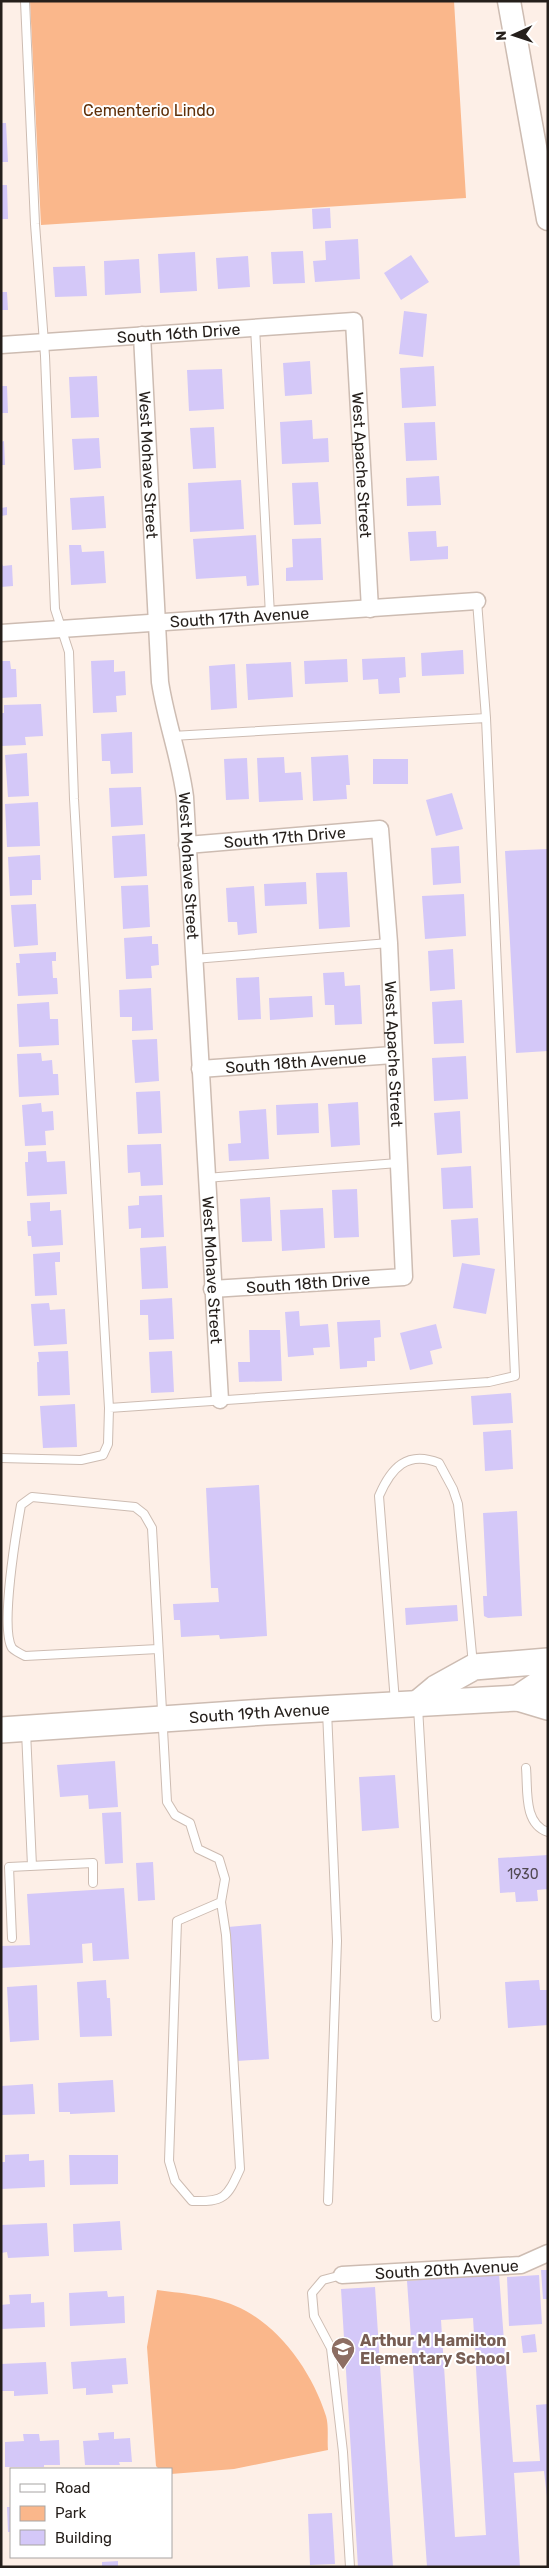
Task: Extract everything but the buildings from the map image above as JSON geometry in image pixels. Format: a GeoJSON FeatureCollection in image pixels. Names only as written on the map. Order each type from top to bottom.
{"type":"FeatureCollection","features":[{"type":"Feature","properties":{"kind":"main road"},"geometry":{"type":"LineString","coordinates":[[509,1],[548,219]]}},
{"type":"Feature","properties":{"kind":"main road"},"geometry":{"type":"LineString","coordinates":[[406,1703],[474,1667],[548,1661]]}},
{"type":"Feature","properties":{"kind":"main road"},"geometry":{"type":"LineString","coordinates":[[518,1698],[548,1678]]}},
{"type":"Feature","properties":{"kind":"main road","name":"South 19th Avenue"},"geometry":{"type":"LineString","coordinates":[[13,1730],[327,1708],[518,1698],[548,1707]]}},
{"type":"Feature","properties":{"kind":"street","name":"South 16th Drive"},"geometry":{"type":"LineString","coordinates":[[1,344],[354,321]]}},
{"type":"Feature","properties":{"kind":"street","name":"West Apache Street"},"geometry":{"type":"LineString","coordinates":[[354,321],[370,609]]}},
{"type":"Feature","properties":{"kind":"street","name":"West Mohave Street"},"geometry":{"type":"LineString","coordinates":[[142,335],[160,682],[184,788],[220,1400]]}},
{"type":"Feature","properties":{"kind":"street","name":"South 17th Avenue"},"geometry":{"type":"LineString","coordinates":[[1,632],[477,601]]}},
{"type":"Feature","properties":{"kind":"street","name":"West Apache Street"},"geometry":{"type":"LineString","coordinates":[[380,829],[389,943],[404,1277]]}},
{"type":"Feature","properties":{"kind":"street","name":"South 17th Drive"},"geometry":{"type":"LineString","coordinates":[[187,845],[380,829]]}},
{"type":"Feature","properties":{"kind":"street","name":"South 18th Avenue"},"geometry":{"type":"LineString","coordinates":[[200,1069],[393,1055]]}},
{"type":"Feature","properties":{"kind":"street","name":"South 18th Drive"},"geometry":{"type":"LineString","coordinates":[[212,1289],[404,1277]]}},
{"type":"Feature","properties":{"kind":"street","name":"South 20th Avenue"},"geometry":{"type":"LineString","coordinates":[[342,2275],[520,2265],[548,2253]]}},
{"type":"Feature","properties":{"kind":"lane"},"geometry":{"type":"LineString","coordinates":[[1,1458],[81,1460],[103,1456],[108,1444],[109,1408],[75,809],[69,652],[55,608],[44,342],[36,224],[26,1]]}},
{"type":"Feature","properties":{"kind":"lane"},"geometry":{"type":"LineString","coordinates":[[255,327],[270,615]]}},
{"type":"Feature","properties":{"kind":"lane"},"geometry":{"type":"LineString","coordinates":[[109,1408],[488,1382],[515,1376],[486,718],[477,601]]}},
{"type":"Feature","properties":{"kind":"lane"},"geometry":{"type":"LineString","coordinates":[[172,736],[486,718]]}},
{"type":"Feature","properties":{"kind":"lane"},"geometry":{"type":"LineString","coordinates":[[194,959],[389,943]]}},
{"type":"Feature","properties":{"kind":"lane"},"geometry":{"type":"LineString","coordinates":[[206,1178],[398,1164]]}},
{"type":"Feature","properties":{"kind":"lane"},"geometry":{"type":"LineString","coordinates":[[436,2017],[406,1703],[379,1496],[388,1476],[399,1464],[429,1459],[439,1463],[453,1489],[458,1504],[474,1667]]}},
{"type":"Feature","properties":{"kind":"lane"},"geometry":{"type":"LineString","coordinates":[[158,1649],[25,1656],[11,1648],[5,1632],[4,1605],[21,1505],[32,1497],[136,1507],[144,1514],[152,1528],[167,1802],[175,1815],[190,1823],[198,1849],[219,1859],[224,1879],[221,1902],[226,1935],[240,2169],[230,2192],[213,2202],[192,2201],[175,2182],[170,2161],[177,1921],[221,1902]]}},
{"type":"Feature","properties":{"kind":"lane"},"geometry":{"type":"LineString","coordinates":[[327,1708],[337,1941],[328,2202]]}},
{"type":"Feature","properties":{"kind":"lane"},"geometry":{"type":"LineString","coordinates":[[13,1730],[32,1866]]}},
{"type":"Feature","properties":{"kind":"lane"},"geometry":{"type":"LineString","coordinates":[[526,1768],[529,1812],[537,1827],[548,1832]]}},
{"type":"Feature","properties":{"kind":"lane"},"geometry":{"type":"LineString","coordinates":[[12,1938],[9,1867],[93,1863],[93,1883]]}},
{"type":"Feature","properties":{"kind":"lane"},"geometry":{"type":"LineString","coordinates":[[342,2275],[323,2280],[312,2294],[314,2316],[332,2348],[343,2452],[350,2567]]}},
{"type":"Feature","properties":{"kind":"green space","name":"Cementerio Lindo"},"geometry":{"type":"Polygon","coordinates":[[[30,1],[454,1],[466,198],[41,225],[30,1]]]}},
{"type":"Feature","properties":{"kind":"green space"},"geometry":{"type":"Polygon","coordinates":[[[157,2290],[203,2296],[225,2302],[246,2311],[273,2330],[305,2370],[326,2416],[328,2450],[234,2469],[172,2474],[172,2468],[158,2468],[156,2466],[147,2347],[157,2290]]]}},
{"type":"Feature","properties":{"kind":"place","name":"Arthur M Hamilton Elementary School"},"geometry":{"type":"Point","coordinates":[343,2370]}}]}
